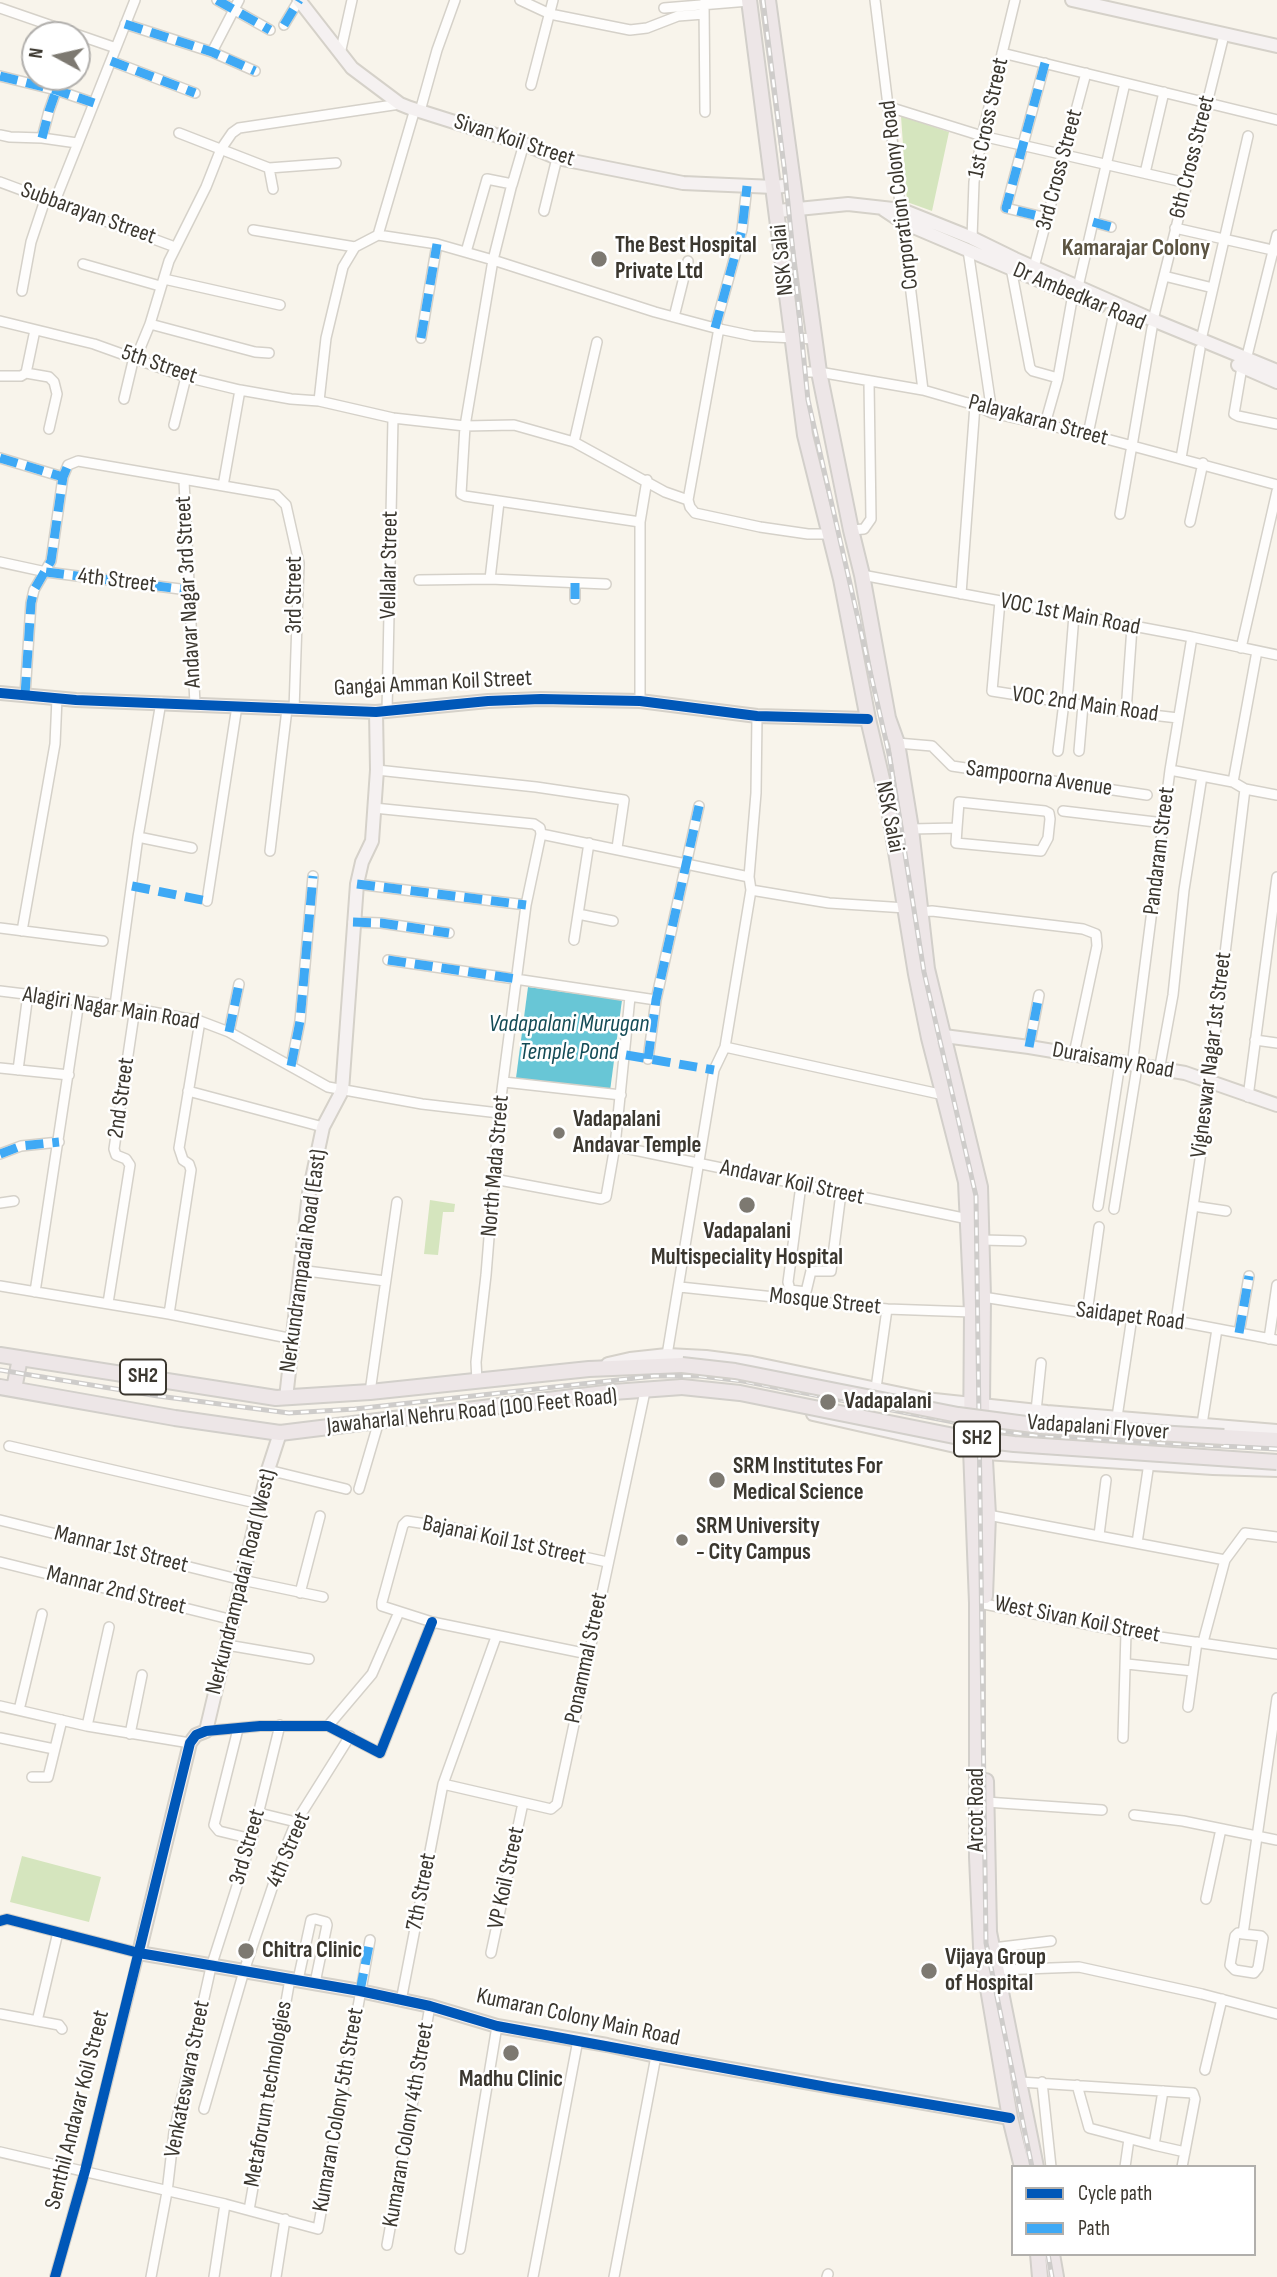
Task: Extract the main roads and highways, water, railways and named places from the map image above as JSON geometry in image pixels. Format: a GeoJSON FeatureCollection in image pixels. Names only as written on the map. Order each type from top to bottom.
{"type":"FeatureCollection","features":[{"type":"Feature","properties":{"kind":"main road"},"geometry":{"type":"LineString","coordinates":[[768,0],[819,372],[862,575],[888,718],[901,765],[911,829],[913,910],[980,1187],[983,1297],[977,1404],[978,1451]]}},
{"type":"Feature","properties":{"kind":"main road","name":"NSK Salai"},"geometry":{"type":"LineString","coordinates":[[749,1],[805,435],[841,579],[868,719],[913,910],[916,974],[929,1038],[966,1182],[977,1404]]}},
{"type":"Feature","properties":{"kind":"main road"},"geometry":{"type":"LineString","coordinates":[[785,277],[805,274]]}},
{"type":"Feature","properties":{"kind":"main road"},"geometry":{"type":"LineString","coordinates":[[787,300],[808,296]]}},
{"type":"Feature","properties":{"kind":"main road"},"geometry":{"type":"LineString","coordinates":[[879,767],[901,765]]}},
{"type":"Feature","properties":{"kind":"main road","name":"Jawaharlal Nehru Road (100 Feet Road)"},"geometry":{"type":"LineString","coordinates":[[0,1355],[276,1398],[370,1392],[589,1369]]}},
{"type":"Feature","properties":{"kind":"main road"},"geometry":{"type":"LineString","coordinates":[[7,1388],[20,1358]]}},
{"type":"Feature","properties":{"kind":"main road","name":"Vadapalani Flyover"},"geometry":{"type":"LineString","coordinates":[[589,1369],[608,1370],[653,1365],[711,1367],[958,1415],[1041,1426],[1277,1440]]}},
{"type":"Feature","properties":{"kind":"main road","name":"Vadapalani Flyover"},"geometry":{"type":"LineString","coordinates":[[591,1396],[682,1387],[740,1393],[964,1438],[1277,1462]]}},
{"type":"Feature","properties":{"kind":"main road","name":"Jawaharlal Nehru Road (100 Feet Road)"},"geometry":{"type":"LineString","coordinates":[[7,1388],[176,1418],[280,1433],[591,1396]]}},
{"type":"Feature","properties":{"kind":"main road","name":"West Sivan Koil Street"},"geometry":{"type":"LineString","coordinates":[[978,1451],[988,1515],[984,1604]]}},
{"type":"Feature","properties":{"kind":"main road","name":"Arcot Road"},"geometry":{"type":"LineString","coordinates":[[978,1451],[981,1740],[977,1868],[981,1947],[1010,2118],[1022,2165]]}},
{"type":"Feature","properties":{"kind":"main road","name":"Arcot Road"},"geometry":{"type":"LineString","coordinates":[[981,1644],[984,1604]]}},
{"type":"Feature","properties":{"kind":"main road","name":"Arcot Road"},"geometry":{"type":"LineString","coordinates":[[981,1740],[986,1802],[989,1916],[993,1948],[1037,2165]]}},
{"type":"Feature","properties":{"kind":"main road"},"geometry":{"type":"LineString","coordinates":[[1038,2256],[1040,2277]]}},
{"type":"Feature","properties":{"kind":"main road"},"geometry":{"type":"LineString","coordinates":[[1052,2256],[1056,2277]]}},
{"type":"Feature","properties":{"kind":"water","name":"Vadapalani Murugan Temple Pond"},"geometry":{"type":"Polygon","coordinates":[[[528,987],[622,1000],[610,1091],[516,1078],[528,987]]]}},
{"type":"Feature","properties":{"kind":"railway"},"geometry":{"type":"LineString","coordinates":[[763,0],[785,174],[808,400],[889,754],[924,972],[976,1196],[986,1943],[1032,2165]]}},
{"type":"Feature","properties":{"kind":"railway"},"geometry":{"type":"LineString","coordinates":[[0,1370],[158,1396],[289,1413],[355,1409],[654,1376],[700,1376],[743,1381],[1000,1431],[1048,1437],[1277,1449]]}},
{"type":"Feature","properties":{"kind":"railway"},"geometry":{"type":"LineString","coordinates":[[1048,2256],[1052,2277]]}},
{"type":"Feature","properties":{"kind":"place","name":"The Best Hospital Private Ltd"},"geometry":{"type":"Point","coordinates":[599,259]}},
{"type":"Feature","properties":{"kind":"place","name":"Vadapalani Andavar Temple"},"geometry":{"type":"Point","coordinates":[559,1133]}},
{"type":"Feature","properties":{"kind":"place","name":"Vadapalani Multispeciality Hospital"},"geometry":{"type":"Point","coordinates":[747,1205]}},
{"type":"Feature","properties":{"kind":"place","name":"Vadapalani"},"geometry":{"type":"Point","coordinates":[828,1402]}},
{"type":"Feature","properties":{"kind":"place","name":"SRM Institutes For Medical Science"},"geometry":{"type":"Point","coordinates":[717,1480]}},
{"type":"Feature","properties":{"kind":"place","name":"SRM University - City Campus"},"geometry":{"type":"Point","coordinates":[682,1540]}},
{"type":"Feature","properties":{"kind":"place","name":"Chitra Clinic"},"geometry":{"type":"Point","coordinates":[246,1951]}},
{"type":"Feature","properties":{"kind":"place","name":"Vijaya Group of Hospital"},"geometry":{"type":"Point","coordinates":[929,1971]}},
{"type":"Feature","properties":{"kind":"place","name":"Madhu Clinic"},"geometry":{"type":"Point","coordinates":[511,2053]}},
{"type":"Feature","properties":{"kind":"district","name":"Kamarajar Colony"},"geometry":{"type":"Point","coordinates":[1136,249]}}]}
